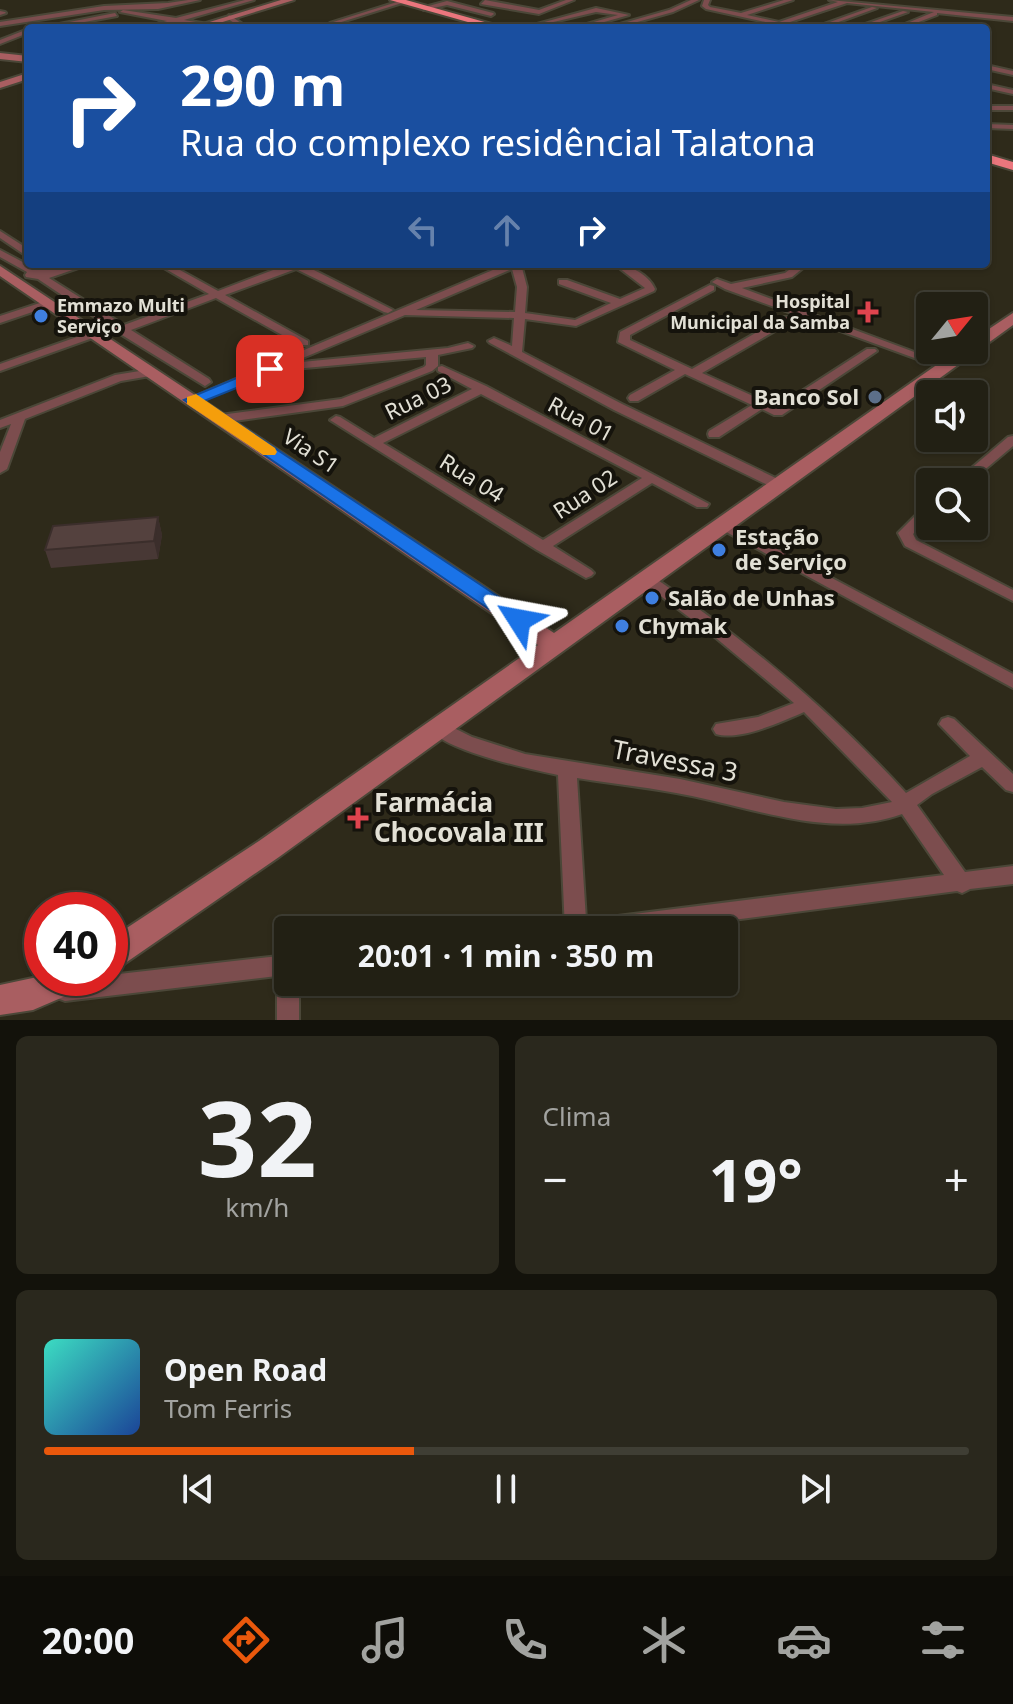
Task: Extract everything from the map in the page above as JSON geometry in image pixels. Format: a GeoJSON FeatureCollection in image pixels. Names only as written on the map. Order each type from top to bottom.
{"type":"FeatureCollection","features":[{"type":"Feature","properties":{"kind":"highway"},"geometry":{"type":"LineString","coordinates":[[387,0],[483,24]]}},
{"type":"Feature","properties":{"kind":"highway"},"geometry":{"type":"LineString","coordinates":[[400,1],[485,24]]}},
{"type":"Feature","properties":{"kind":"highway"},"geometry":{"type":"LineString","coordinates":[[990,158],[1013,164]]}},
{"type":"Feature","properties":{"kind":"street"},"geometry":{"type":"LineString","coordinates":[[67,24],[197,0]]}},
{"type":"Feature","properties":{"kind":"street"},"geometry":{"type":"LineString","coordinates":[[161,24],[251,0]]}},
{"type":"Feature","properties":{"kind":"street"},"geometry":{"type":"LineString","coordinates":[[209,24],[290,0]]}},
{"type":"Feature","properties":{"kind":"street"},"geometry":{"type":"LineString","coordinates":[[481,0],[489,0]]}},
{"type":"Feature","properties":{"kind":"street"},"geometry":{"type":"LineString","coordinates":[[489,0],[483,3],[575,15]]}},
{"type":"Feature","properties":{"kind":"street"},"geometry":{"type":"LineString","coordinates":[[546,10],[570,0],[627,8]]}},
{"type":"Feature","properties":{"kind":"street"},"geometry":{"type":"LineString","coordinates":[[623,24],[696,0]]}},
{"type":"Feature","properties":{"kind":"street"},"geometry":{"type":"LineString","coordinates":[[741,15],[790,0]]}},
{"type":"Feature","properties":{"kind":"street"},"geometry":{"type":"LineString","coordinates":[[832,0],[1013,19]]}},
{"type":"Feature","properties":{"kind":"street"},"geometry":{"type":"LineString","coordinates":[[336,24],[333,23],[400,1]]}},
{"type":"Feature","properties":{"kind":"street"},"geometry":{"type":"LineString","coordinates":[[779,23],[845,2]]}},
{"type":"Feature","properties":{"kind":"street"},"geometry":{"type":"LineString","coordinates":[[214,3],[228,6]]}},
{"type":"Feature","properties":{"kind":"street"},"geometry":{"type":"LineString","coordinates":[[706,3],[741,15],[783,24]]}},
{"type":"Feature","properties":{"kind":"street"},"geometry":{"type":"LineString","coordinates":[[0,24],[104,8],[168,5]]}},
{"type":"Feature","properties":{"kind":"street"},"geometry":{"type":"LineString","coordinates":[[424,8],[451,6],[491,14]]}},
{"type":"Feature","properties":{"kind":"street"},"geometry":{"type":"LineString","coordinates":[[828,24],[878,7]]}},
{"type":"Feature","properties":{"kind":"street"},"geometry":{"type":"LineString","coordinates":[[104,8],[200,24]]}},
{"type":"Feature","properties":{"kind":"street"},"geometry":{"type":"LineString","coordinates":[[469,19],[511,8]]}},
{"type":"Feature","properties":{"kind":"street"},"geometry":{"type":"LineString","coordinates":[[540,24],[599,10],[626,15],[591,24]]}},
{"type":"Feature","properties":{"kind":"street"},"geometry":{"type":"LineString","coordinates":[[642,10],[661,14]]}},
{"type":"Feature","properties":{"kind":"street"},"geometry":{"type":"LineString","coordinates":[[869,24],[909,10]]}},
{"type":"Feature","properties":{"kind":"street"},"geometry":{"type":"LineString","coordinates":[[1,12],[13,22]]}},
{"type":"Feature","properties":{"kind":"street"},"geometry":{"type":"LineString","coordinates":[[909,24],[940,12]]}},
{"type":"Feature","properties":{"kind":"street"},"geometry":{"type":"LineString","coordinates":[[229,17],[239,24]]}},
{"type":"Feature","properties":{"kind":"street"},"geometry":{"type":"LineString","coordinates":[[928,17],[988,24]]}},
{"type":"Feature","properties":{"kind":"street"},"geometry":{"type":"LineString","coordinates":[[26,24],[29,19]]}},
{"type":"Feature","properties":{"kind":"street"},"geometry":{"type":"LineString","coordinates":[[79,22],[86,24]]}},
{"type":"Feature","properties":{"kind":"street"},"geometry":{"type":"LineString","coordinates":[[990,24],[1013,27]]}},
{"type":"Feature","properties":{"kind":"street"},"geometry":{"type":"LineString","coordinates":[[20,32],[24,26]]}},
{"type":"Feature","properties":{"kind":"street"},"geometry":{"type":"LineString","coordinates":[[0,42],[24,32]]}},
{"type":"Feature","properties":{"kind":"street"},"geometry":{"type":"LineString","coordinates":[[0,56],[24,59]]}},
{"type":"Feature","properties":{"kind":"street"},"geometry":{"type":"LineString","coordinates":[[990,68],[1013,73]]}},
{"type":"Feature","properties":{"kind":"street"},"geometry":{"type":"LineString","coordinates":[[0,85],[24,77]]}},
{"type":"Feature","properties":{"kind":"street"},"geometry":{"type":"LineString","coordinates":[[990,87],[1013,92]]}},
{"type":"Feature","properties":{"kind":"street"},"geometry":{"type":"LineString","coordinates":[[990,108],[1013,108]]}},
{"type":"Feature","properties":{"kind":"street"},"geometry":{"type":"LineString","coordinates":[[990,126],[1011,127],[1006,139]]}},
{"type":"Feature","properties":{"kind":"street"},"geometry":{"type":"LineString","coordinates":[[0,234],[24,251]]}},
{"type":"Feature","properties":{"kind":"street"},"geometry":{"type":"LineString","coordinates":[[0,253],[24,262]]}},
{"type":"Feature","properties":{"kind":"street"},"geometry":{"type":"LineString","coordinates":[[169,268],[304,343]]}},
{"type":"Feature","properties":{"kind":"street"},"geometry":{"type":"LineString","coordinates":[[121,330],[288,268]]}},
{"type":"Feature","properties":{"kind":"street"},"geometry":{"type":"LineString","coordinates":[[302,268],[394,312],[518,315],[576,323],[650,289],[628,268]]}},
{"type":"Feature","properties":{"kind":"street"},"geometry":{"type":"LineString","coordinates":[[192,400],[270,369],[394,312],[506,268]]}},
{"type":"Feature","properties":{"kind":"street"},"geometry":{"type":"LineString","coordinates":[[517,268],[522,287],[517,351]]}},
{"type":"Feature","properties":{"kind":"street"},"geometry":{"type":"LineString","coordinates":[[729,287],[788,275],[798,268]]}},
{"type":"Feature","properties":{"kind":"street"},"geometry":{"type":"LineString","coordinates":[[44,269],[121,330],[205,382]]}},
{"type":"Feature","properties":{"kind":"street","name":"Via S1"},"geometry":{"type":"LineString","coordinates":[[0,270],[555,645]]}},
{"type":"Feature","properties":{"kind":"street"},"geometry":{"type":"LineString","coordinates":[[563,282],[622,303]]}},
{"type":"Feature","properties":{"kind":"street"},"geometry":{"type":"LineString","coordinates":[[871,351],[778,412],[629,346],[622,338],[713,285],[729,287],[946,366]]}},
{"type":"Feature","properties":{"kind":"street"},"geometry":{"type":"LineString","coordinates":[[0,320],[49,303]]}},
{"type":"Feature","properties":{"kind":"street"},"geometry":{"type":"LineString","coordinates":[[988,336],[1013,318]]}},
{"type":"Feature","properties":{"kind":"street"},"geometry":{"type":"LineString","coordinates":[[634,398],[788,319]]}},
{"type":"Feature","properties":{"kind":"street"},"geometry":{"type":"LineString","coordinates":[[0,368],[94,334]]}},
{"type":"Feature","properties":{"kind":"street"},"geometry":{"type":"LineString","coordinates":[[494,341],[618,407],[779,485]]}},
{"type":"Feature","properties":{"kind":"street"},"geometry":{"type":"LineString","coordinates":[[270,369],[432,353],[468,346]]}},
{"type":"Feature","properties":{"kind":"street"},"geometry":{"type":"LineString","coordinates":[[220,419],[350,400],[428,369],[432,366],[432,353]]}},
{"type":"Feature","properties":{"kind":"street"},"geometry":{"type":"LineString","coordinates":[[128,944],[193,902],[949,364]]}},
{"type":"Feature","properties":{"kind":"street"},"geometry":{"type":"LineString","coordinates":[[0,424],[146,369]]}},
{"type":"Feature","properties":{"kind":"street","name":"Rua 01"},"geometry":{"type":"LineString","coordinates":[[442,369],[702,504]]}},
{"type":"Feature","properties":{"kind":"street","name":"Rua 03"},"geometry":{"type":"LineString","coordinates":[[373,443],[482,389]]}},
{"type":"Feature","properties":{"kind":"street"},"geometry":{"type":"LineString","coordinates":[[714,434],[760,405]]}},
{"type":"Feature","properties":{"kind":"street"},"geometry":{"type":"LineString","coordinates":[[0,469],[20,416]]}},
{"type":"Feature","properties":{"kind":"street","name":"Rua 04"},"geometry":{"type":"LineString","coordinates":[[336,420],[586,573]]}},
{"type":"Feature","properties":{"kind":"street"},"geometry":{"type":"LineString","coordinates":[[979,468],[1013,440]]}},
{"type":"Feature","properties":{"kind":"street","name":"Rua 02"},"geometry":{"type":"LineString","coordinates":[[542,547],[651,478]]}},
{"type":"Feature","properties":{"kind":"street"},"geometry":{"type":"LineString","coordinates":[[916,522],[905,533],[910,543],[1013,596]]}},
{"type":"Feature","properties":{"kind":"street"},"geometry":{"type":"LineString","coordinates":[[724,525],[1013,682]]}},
{"type":"Feature","properties":{"kind":"street"},"geometry":{"type":"LineString","coordinates":[[647,579],[723,634],[805,705],[906,805],[962,884]]}},
{"type":"Feature","properties":{"kind":"street"},"geometry":{"type":"LineString","coordinates":[[722,729],[760,723],[805,705]]}},
{"type":"Feature","properties":{"kind":"street"},"geometry":{"type":"LineString","coordinates":[[948,724],[1013,785]]}},
{"type":"Feature","properties":{"kind":"street","name":"Travessa 3"},"geometry":{"type":"LineString","coordinates":[[438,728],[477,747],[567,768],[697,789],[796,813],[846,817],[906,805]]}},
{"type":"Feature","properties":{"kind":"street"},"geometry":{"type":"LineString","coordinates":[[906,805],[923,791],[984,757]]}},
{"type":"Feature","properties":{"kind":"street"},"geometry":{"type":"LineString","coordinates":[[567,768],[578,916]]}},
{"type":"Feature","properties":{"kind":"street"},"geometry":{"type":"LineString","coordinates":[[696,916],[1013,875]]}},
{"type":"Feature","properties":{"kind":"street"},"geometry":{"type":"LineString","coordinates":[[128,984],[288,965],[288,1020]]}},
{"type":"Feature","properties":{"kind":"street"},"geometry":{"type":"LineString","coordinates":[[0,1000],[26,996]]}},
{"type":"Feature","properties":{"kind":"building"},"geometry":{"type":"Polygon","coordinates":[[[158,517],[154,541],[45,550],[53,526],[158,517]]]}},
{"type":"Feature","properties":{"kind":"slow traffic"},"geometry":{"type":"LineString","coordinates":[[196,399],[192,400],[269,452]]}},
{"type":"Feature","properties":{"kind":"place","name":"Hospital Municipal da Samba"},"geometry":{"type":"Point","coordinates":[868,312]}},
{"type":"Feature","properties":{"kind":"place","name":"Emmazo Multi Serviço"},"geometry":{"type":"Point","coordinates":[41,316]}},
{"type":"Feature","properties":{"kind":"place","name":"Banco Sol"},"geometry":{"type":"Point","coordinates":[875,397]}},
{"type":"Feature","properties":{"kind":"place","name":"Estação de Serviço"},"geometry":{"type":"Point","coordinates":[719,550]}},
{"type":"Feature","properties":{"kind":"place","name":"Salão de Unhas"},"geometry":{"type":"Point","coordinates":[652,598]}},
{"type":"Feature","properties":{"kind":"place","name":"Chymak"},"geometry":{"type":"Point","coordinates":[622,626]}},
{"type":"Feature","properties":{"kind":"place","name":"Farmácia Chocovala III"},"geometry":{"type":"Point","coordinates":[358,818]}},
{"type":"Feature","properties":{"kind":"route"},"geometry":{"type":"LineString","coordinates":[[270,369],[192,400],[519,620]]}}]}
